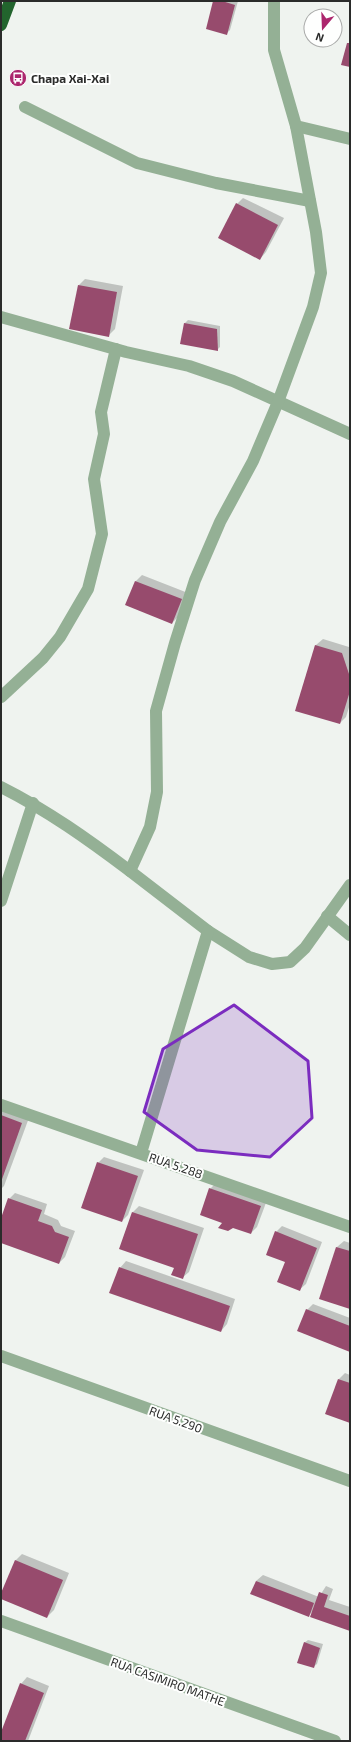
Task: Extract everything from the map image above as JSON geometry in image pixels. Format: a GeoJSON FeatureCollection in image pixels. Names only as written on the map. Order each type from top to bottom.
{"type":"FeatureCollection","features":[{"type":"Feature","properties":{"kind":"highway"},"geometry":{"type":"LineString","coordinates":[[1,25],[10,1]]}},
{"type":"Feature","properties":{"kind":"street"},"geometry":{"type":"LineString","coordinates":[[130,871],[150,827],[157,792],[156,711],[177,636],[195,580],[220,522],[253,461],[278,402],[313,307],[321,273],[316,232],[296,126],[274,50],[274,1]]}},
{"type":"Feature","properties":{"kind":"street"},"geometry":{"type":"LineString","coordinates":[[25,107],[137,163],[216,182],[310,201]]}},
{"type":"Feature","properties":{"kind":"street"},"geometry":{"type":"LineString","coordinates":[[296,126],[350,139]]}},
{"type":"Feature","properties":{"kind":"street"},"geometry":{"type":"LineString","coordinates":[[1,317],[116,349],[189,366],[232,381],[350,434]]}},
{"type":"Feature","properties":{"kind":"street"},"geometry":{"type":"LineString","coordinates":[[1,697],[43,658],[60,637],[88,589],[102,534],[94,479],[104,434],[101,412],[116,349]]}},
{"type":"Feature","properties":{"kind":"street"},"geometry":{"type":"LineString","coordinates":[[1,787],[33,803],[100,848],[208,931],[249,957],[272,964],[290,962],[305,948],[350,885]]}},
{"type":"Feature","properties":{"kind":"street"},"geometry":{"type":"LineString","coordinates":[[1,901],[33,803]]}},
{"type":"Feature","properties":{"kind":"street"},"geometry":{"type":"LineString","coordinates":[[327,916],[350,935]]}},
{"type":"Feature","properties":{"kind":"street"},"geometry":{"type":"LineString","coordinates":[[141,1153],[208,931]]}},
{"type":"Feature","properties":{"kind":"street","name":"RUA 5.288"},"geometry":{"type":"LineString","coordinates":[[1,1105],[350,1227]]}},
{"type":"Feature","properties":{"kind":"street","name":"RUA 5.290"},"geometry":{"type":"LineString","coordinates":[[1,1356],[350,1481]]}},
{"type":"Feature","properties":{"kind":"street","name":"RUA CASIMIRO MATHE"},"geometry":{"type":"LineString","coordinates":[[1,1620],[334,1741]]}},
{"type":"Feature","properties":{"kind":"highlighted area"},"geometry":{"type":"Polygon","coordinates":[[[234,1005],[308,1061],[312,1118],[270,1157],[197,1150],[144,1112],[163,1049],[234,1005]]]}},
{"type":"Feature","properties":{"kind":"building"},"geometry":{"type":"Polygon","coordinates":[[[213,1],[222,1],[235,5],[227,35],[206,29],[213,1]]]}},
{"type":"Feature","properties":{"kind":"building"},"geometry":{"type":"Polygon","coordinates":[[[347,43],[350,43],[350,67],[341,65],[347,43]]]}},
{"type":"Feature","properties":{"kind":"building"},"geometry":{"type":"Polygon","coordinates":[[[236,203],[278,225],[260,260],[218,238],[236,203]]]}},
{"type":"Feature","properties":{"kind":"building"},"geometry":{"type":"Polygon","coordinates":[[[78,285],[117,292],[109,337],[69,329],[78,285]]]}},
{"type":"Feature","properties":{"kind":"building"},"geometry":{"type":"Polygon","coordinates":[[[184,323],[217,329],[218,351],[180,344],[184,323]]]}},
{"type":"Feature","properties":{"kind":"building"},"geometry":{"type":"Polygon","coordinates":[[[135,581],[182,599],[172,624],[125,605],[135,581]]]}},
{"type":"Feature","properties":{"kind":"building"},"geometry":{"type":"Polygon","coordinates":[[[315,645],[342,653],[350,677],[350,691],[340,724],[295,711],[315,645]]]}},
{"type":"Feature","properties":{"kind":"building"},"geometry":{"type":"Polygon","coordinates":[[[1,1115],[22,1123],[1,1182],[1,1115]]]}},
{"type":"Feature","properties":{"kind":"building"},"geometry":{"type":"Polygon","coordinates":[[[97,1162],[138,1176],[122,1222],[81,1208],[97,1162]]]}},
{"type":"Feature","properties":{"kind":"building"},"geometry":{"type":"Polygon","coordinates":[[[209,1188],[261,1206],[251,1234],[233,1228],[228,1231],[218,1228],[222,1223],[200,1215],[209,1188]]]}},
{"type":"Feature","properties":{"kind":"building"},"geometry":{"type":"Polygon","coordinates":[[[8,1198],[42,1210],[38,1221],[52,1226],[55,1232],[69,1237],[59,1264],[1,1243],[1,1218],[8,1198]]]}},
{"type":"Feature","properties":{"kind":"building"},"geometry":{"type":"Polygon","coordinates":[[[132,1212],[198,1234],[183,1279],[171,1275],[174,1268],[119,1249],[132,1212]]]}},
{"type":"Feature","properties":{"kind":"building"},"geometry":{"type":"Polygon","coordinates":[[[275,1231],[317,1248],[300,1291],[277,1282],[285,1262],[266,1255],[275,1231]]]}},
{"type":"Feature","properties":{"kind":"building"},"geometry":{"type":"Polygon","coordinates":[[[336,1247],[350,1251],[350,1309],[319,1299],[336,1247]]]}},
{"type":"Feature","properties":{"kind":"building"},"geometry":{"type":"Polygon","coordinates":[[[119,1267],[230,1306],[221,1332],[109,1293],[119,1267]]]}},
{"type":"Feature","properties":{"kind":"building"},"geometry":{"type":"Polygon","coordinates":[[[306,1309],[350,1326],[350,1352],[297,1331],[306,1309]]]}},
{"type":"Feature","properties":{"kind":"building"},"geometry":{"type":"Polygon","coordinates":[[[338,1379],[350,1383],[350,1423],[325,1414],[338,1379]]]}},
{"type":"Feature","properties":{"kind":"building"},"geometry":{"type":"Polygon","coordinates":[[[15,1560],[63,1580],[47,1618],[1,1599],[1,1593],[15,1560]]]}},
{"type":"Feature","properties":{"kind":"building"},"geometry":{"type":"Polygon","coordinates":[[[256,1581],[314,1603],[309,1617],[250,1594],[256,1581]]]}},
{"type":"Feature","properties":{"kind":"building"},"geometry":{"type":"Polygon","coordinates":[[[319,1592],[328,1595],[324,1607],[350,1616],[350,1631],[310,1617],[319,1592]]]}},
{"type":"Feature","properties":{"kind":"building"},"geometry":{"type":"Polygon","coordinates":[[[304,1642],[320,1648],[314,1668],[297,1663],[304,1642]]]}},
{"type":"Feature","properties":{"kind":"building"},"geometry":{"type":"Polygon","coordinates":[[[20,1683],[44,1693],[25,1741],[1,1741],[1,1732],[20,1683]]]}},
{"type":"Feature","properties":{"kind":"place","name":"Chapa Xai-Xai"},"geometry":{"type":"Point","coordinates":[18,78]}}]}
